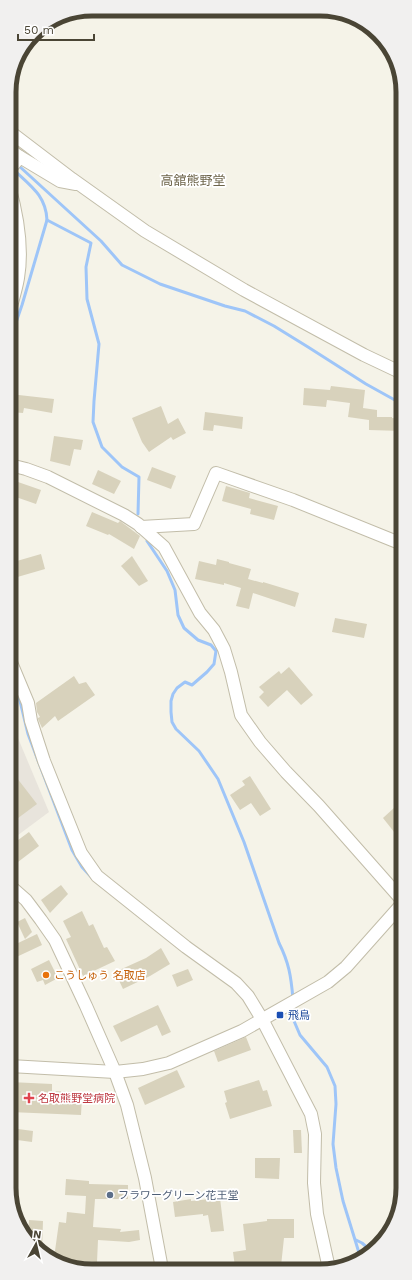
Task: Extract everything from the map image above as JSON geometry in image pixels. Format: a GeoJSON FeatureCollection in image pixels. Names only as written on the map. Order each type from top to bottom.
{"type":"FeatureCollection","features":[{"type":"Feature","properties":{"kind":"street"},"geometry":{"type":"LineString","coordinates":[[16,136],[145,231],[244,290],[364,355],[396,370]]}},
{"type":"Feature","properties":{"kind":"street"},"geometry":{"type":"LineString","coordinates":[[16,154],[60,181],[82,186]]}},
{"type":"Feature","properties":{"kind":"street"},"geometry":{"type":"LineString","coordinates":[[16,162],[20,157]]}},
{"type":"Feature","properties":{"kind":"street"},"geometry":{"type":"LineString","coordinates":[[16,212],[20,253],[16,268]]}},
{"type":"Feature","properties":{"kind":"street"},"geometry":{"type":"LineString","coordinates":[[16,466],[48,477],[124,515],[141,526],[164,547],[200,613],[214,630],[224,649],[241,715],[286,772],[319,806],[396,893]]}},
{"type":"Feature","properties":{"kind":"street"},"geometry":{"type":"LineString","coordinates":[[141,526],[194,524],[216,473],[293,500],[396,542]]}},
{"type":"Feature","properties":{"kind":"street"},"geometry":{"type":"LineString","coordinates":[[16,674],[28,703],[31,721],[44,761],[81,853],[97,876],[186,947],[236,983],[248,996],[258,1021],[311,1114],[315,1134],[314,1183],[317,1214],[328,1263]]}},
{"type":"Feature","properties":{"kind":"street"},"geometry":{"type":"LineString","coordinates":[[16,891],[26,900],[55,940],[115,1072],[127,1105],[145,1178],[161,1264]]}},
{"type":"Feature","properties":{"kind":"street"},"geometry":{"type":"LineString","coordinates":[[16,1066],[115,1072],[143,1069],[169,1063],[204,1048],[258,1021],[328,982],[346,967],[396,911]]}},
{"type":"Feature","properties":{"kind":"shaded area"},"geometry":{"type":"Polygon","coordinates":[[[16,733],[49,812],[16,837],[16,733]]]}},
{"type":"Feature","properties":{"kind":"building"},"geometry":{"type":"Polygon","coordinates":[[[331,386],[365,390],[363,408],[377,410],[377,417],[396,418],[396,431],[369,430],[369,420],[348,417],[350,403],[327,400],[326,407],[303,405],[304,388],[330,390],[331,386]]]}},
{"type":"Feature","properties":{"kind":"building"},"geometry":{"type":"Polygon","coordinates":[[[16,395],[54,399],[52,413],[24,408],[23,413],[16,412],[16,395]]]}},
{"type":"Feature","properties":{"kind":"building"},"geometry":{"type":"Polygon","coordinates":[[[161,406],[168,424],[178,418],[186,433],[173,440],[171,437],[149,452],[142,442],[132,418],[161,406]]]}},
{"type":"Feature","properties":{"kind":"building"},"geometry":{"type":"Polygon","coordinates":[[[205,412],[243,417],[242,429],[214,425],[213,431],[203,430],[205,412]]]}},
{"type":"Feature","properties":{"kind":"building"},"geometry":{"type":"Polygon","coordinates":[[[54,436],[83,440],[81,450],[74,449],[70,466],[50,461],[54,436]]]}},
{"type":"Feature","properties":{"kind":"building"},"geometry":{"type":"Polygon","coordinates":[[[152,467],[176,476],[171,489],[147,480],[152,467]]]}},
{"type":"Feature","properties":{"kind":"building"},"geometry":{"type":"Polygon","coordinates":[[[98,470],[121,481],[114,494],[92,484],[98,470]]]}},
{"type":"Feature","properties":{"kind":"building"},"geometry":{"type":"Polygon","coordinates":[[[18,482],[41,490],[36,504],[16,497],[16,488],[18,482]]]}},
{"type":"Feature","properties":{"kind":"building"},"geometry":{"type":"Polygon","coordinates":[[[226,486],[250,493],[249,498],[278,506],[274,520],[250,514],[251,509],[222,501],[226,486]]]}},
{"type":"Feature","properties":{"kind":"building"},"geometry":{"type":"Polygon","coordinates":[[[92,512],[118,523],[120,521],[140,536],[134,549],[109,534],[108,535],[86,526],[92,512]]]}},
{"type":"Feature","properties":{"kind":"building"},"geometry":{"type":"Polygon","coordinates":[[[41,554],[45,569],[16,577],[16,561],[41,554]]]}},
{"type":"Feature","properties":{"kind":"building"},"geometry":{"type":"Polygon","coordinates":[[[132,556],[148,581],[139,586],[121,566],[132,556]]]}},
{"type":"Feature","properties":{"kind":"building"},"geometry":{"type":"Polygon","coordinates":[[[217,559],[251,569],[248,579],[299,593],[295,607],[253,593],[249,609],[236,606],[241,588],[224,583],[224,585],[195,579],[199,561],[216,565],[217,559]]]}},
{"type":"Feature","properties":{"kind":"building"},"geometry":{"type":"Polygon","coordinates":[[[335,618],[367,624],[364,638],[332,632],[335,618]]]}},
{"type":"Feature","properties":{"kind":"building"},"geometry":{"type":"Polygon","coordinates":[[[289,667],[313,695],[301,705],[287,690],[268,707],[259,697],[264,692],[259,687],[279,671],[281,674],[289,667]]]}},
{"type":"Feature","properties":{"kind":"building"},"geometry":{"type":"Polygon","coordinates":[[[74,676],[79,684],[86,682],[95,695],[58,721],[55,716],[42,728],[38,719],[40,717],[37,712],[36,703],[74,676]]]}},
{"type":"Feature","properties":{"kind":"building"},"geometry":{"type":"Polygon","coordinates":[[[250,776],[271,809],[260,816],[251,803],[240,810],[230,795],[245,785],[242,781],[250,776]]]}},
{"type":"Feature","properties":{"kind":"building"},"geometry":{"type":"Polygon","coordinates":[[[16,777],[37,804],[16,820],[16,777]]]}},
{"type":"Feature","properties":{"kind":"building"},"geometry":{"type":"Polygon","coordinates":[[[395,807],[396,834],[383,818],[395,807]]]}},
{"type":"Feature","properties":{"kind":"building"},"geometry":{"type":"Polygon","coordinates":[[[29,832],[39,846],[16,863],[16,842],[29,832]]]}},
{"type":"Feature","properties":{"kind":"building"},"geometry":{"type":"Polygon","coordinates":[[[61,885],[68,894],[50,913],[41,900],[61,885]]]}},
{"type":"Feature","properties":{"kind":"building"},"geometry":{"type":"Polygon","coordinates":[[[82,911],[89,926],[93,924],[104,948],[107,947],[115,961],[83,976],[66,939],[71,937],[63,921],[82,911]]]}},
{"type":"Feature","properties":{"kind":"building"},"geometry":{"type":"Polygon","coordinates":[[[25,918],[32,932],[25,939],[17,922],[25,918]]]}},
{"type":"Feature","properties":{"kind":"building"},"geometry":{"type":"Polygon","coordinates":[[[37,934],[42,945],[16,957],[16,944],[37,934]]]}},
{"type":"Feature","properties":{"kind":"building"},"geometry":{"type":"Polygon","coordinates":[[[161,948],[170,964],[150,976],[123,989],[115,972],[146,958],[161,948]]]}},
{"type":"Feature","properties":{"kind":"building"},"geometry":{"type":"Polygon","coordinates":[[[49,960],[58,978],[45,985],[43,980],[37,982],[31,969],[49,960]]]}},
{"type":"Feature","properties":{"kind":"building"},"geometry":{"type":"Polygon","coordinates":[[[188,969],[193,980],[177,987],[172,975],[188,969]]]}},
{"type":"Feature","properties":{"kind":"building"},"geometry":{"type":"Polygon","coordinates":[[[158,1005],[171,1032],[162,1036],[157,1025],[121,1042],[113,1026],[158,1005]]]}},
{"type":"Feature","properties":{"kind":"building"},"geometry":{"type":"Polygon","coordinates":[[[246,1037],[251,1050],[218,1062],[214,1051],[246,1037]]]}},
{"type":"Feature","properties":{"kind":"building"},"geometry":{"type":"Polygon","coordinates":[[[177,1070],[185,1087],[145,1105],[138,1088],[177,1070]]]}},
{"type":"Feature","properties":{"kind":"building"},"geometry":{"type":"Polygon","coordinates":[[[259,1080],[263,1091],[267,1090],[272,1106],[230,1119],[225,1103],[227,1102],[224,1091],[259,1080]]]}},
{"type":"Feature","properties":{"kind":"building"},"geometry":{"type":"Polygon","coordinates":[[[16,1082],[52,1084],[52,1091],[77,1092],[77,1097],[82,1097],[81,1115],[16,1112],[16,1082]]]}},
{"type":"Feature","properties":{"kind":"building"},"geometry":{"type":"Polygon","coordinates":[[[18,1129],[33,1131],[32,1142],[17,1140],[18,1129]]]}},
{"type":"Feature","properties":{"kind":"building"},"geometry":{"type":"Polygon","coordinates":[[[293,1130],[301,1130],[302,1153],[294,1153],[293,1130]]]}},
{"type":"Feature","properties":{"kind":"building"},"geometry":{"type":"Polygon","coordinates":[[[255,1158],[280,1158],[279,1179],[255,1178],[255,1158]]]}},
{"type":"Feature","properties":{"kind":"building"},"geometry":{"type":"Polygon","coordinates":[[[66,1179],[89,1181],[89,1184],[128,1185],[128,1199],[95,1199],[93,1227],[121,1229],[120,1232],[139,1230],[140,1240],[129,1242],[98,1240],[97,1262],[70,1261],[58,1256],[55,1254],[59,1222],[66,1223],[67,1212],[85,1214],[86,1196],[65,1195],[66,1179]]]}},
{"type":"Feature","properties":{"kind":"building"},"geometry":{"type":"Polygon","coordinates":[[[220,1198],[224,1231],[211,1232],[208,1215],[203,1216],[203,1214],[175,1217],[173,1202],[191,1199],[191,1201],[220,1198]]]}},
{"type":"Feature","properties":{"kind":"building"},"geometry":{"type":"Polygon","coordinates":[[[267,1219],[294,1219],[294,1238],[284,1238],[281,1264],[235,1264],[233,1252],[246,1250],[243,1224],[267,1221],[267,1219]]]}},
{"type":"Feature","properties":{"kind":"building"},"geometry":{"type":"Polygon","coordinates":[[[29,1220],[43,1221],[42,1245],[38,1242],[28,1229],[29,1220]]]}},
{"type":"Feature","properties":{"kind":"waterway"},"geometry":{"type":"LineString","coordinates":[[19,166],[101,241],[122,265],[160,284],[225,306],[245,311],[274,326],[366,384],[396,401]]}},
{"type":"Feature","properties":{"kind":"waterway"},"geometry":{"type":"LineString","coordinates":[[16,172],[37,192],[41,198],[44,204],[47,220],[16,322]]}},
{"type":"Feature","properties":{"kind":"waterway"},"geometry":{"type":"LineString","coordinates":[[47,220],[91,243],[86,267],[87,299],[99,344],[93,422],[102,447],[122,467],[139,477],[138,514]]}},
{"type":"Feature","properties":{"kind":"waterway"},"geometry":{"type":"LineString","coordinates":[[147,541],[167,571],[175,590],[178,615],[184,628],[198,640],[211,645],[216,651],[214,664],[207,672],[192,685],[185,682],[177,688],[173,694],[171,701],[172,722],[176,729],[199,751],[218,779],[244,842],[285,957],[290,976],[293,999]]}},
{"type":"Feature","properties":{"kind":"waterway"},"geometry":{"type":"LineString","coordinates":[[16,691],[19,697],[28,734],[72,850],[82,867],[93,879]]}},
{"type":"Feature","properties":{"kind":"waterway"},"geometry":{"type":"LineString","coordinates":[[294,1006],[294,1021],[300,1035],[327,1067],[335,1086],[336,1104],[333,1144],[336,1168],[343,1201],[359,1253]]}},
{"type":"Feature","properties":{"kind":"waterway"},"geometry":{"type":"LineString","coordinates":[[356,1240],[367,1247]]}},
{"type":"Feature","properties":{"kind":"place","name":"こうしゅう 名取店"},"geometry":{"type":"Point","coordinates":[46,975]}},
{"type":"Feature","properties":{"kind":"place","name":"飛鳥"},"geometry":{"type":"Point","coordinates":[280,1015]}},
{"type":"Feature","properties":{"kind":"place","name":"名取熊野堂病院"},"geometry":{"type":"Point","coordinates":[29,1098]}},
{"type":"Feature","properties":{"kind":"place","name":"フラワーグリーン花王堂"},"geometry":{"type":"Point","coordinates":[110,1195]}},
{"type":"Feature","properties":{"kind":"district","name":"高舘熊野堂"},"geometry":{"type":"Point","coordinates":[193,180]}}]}
